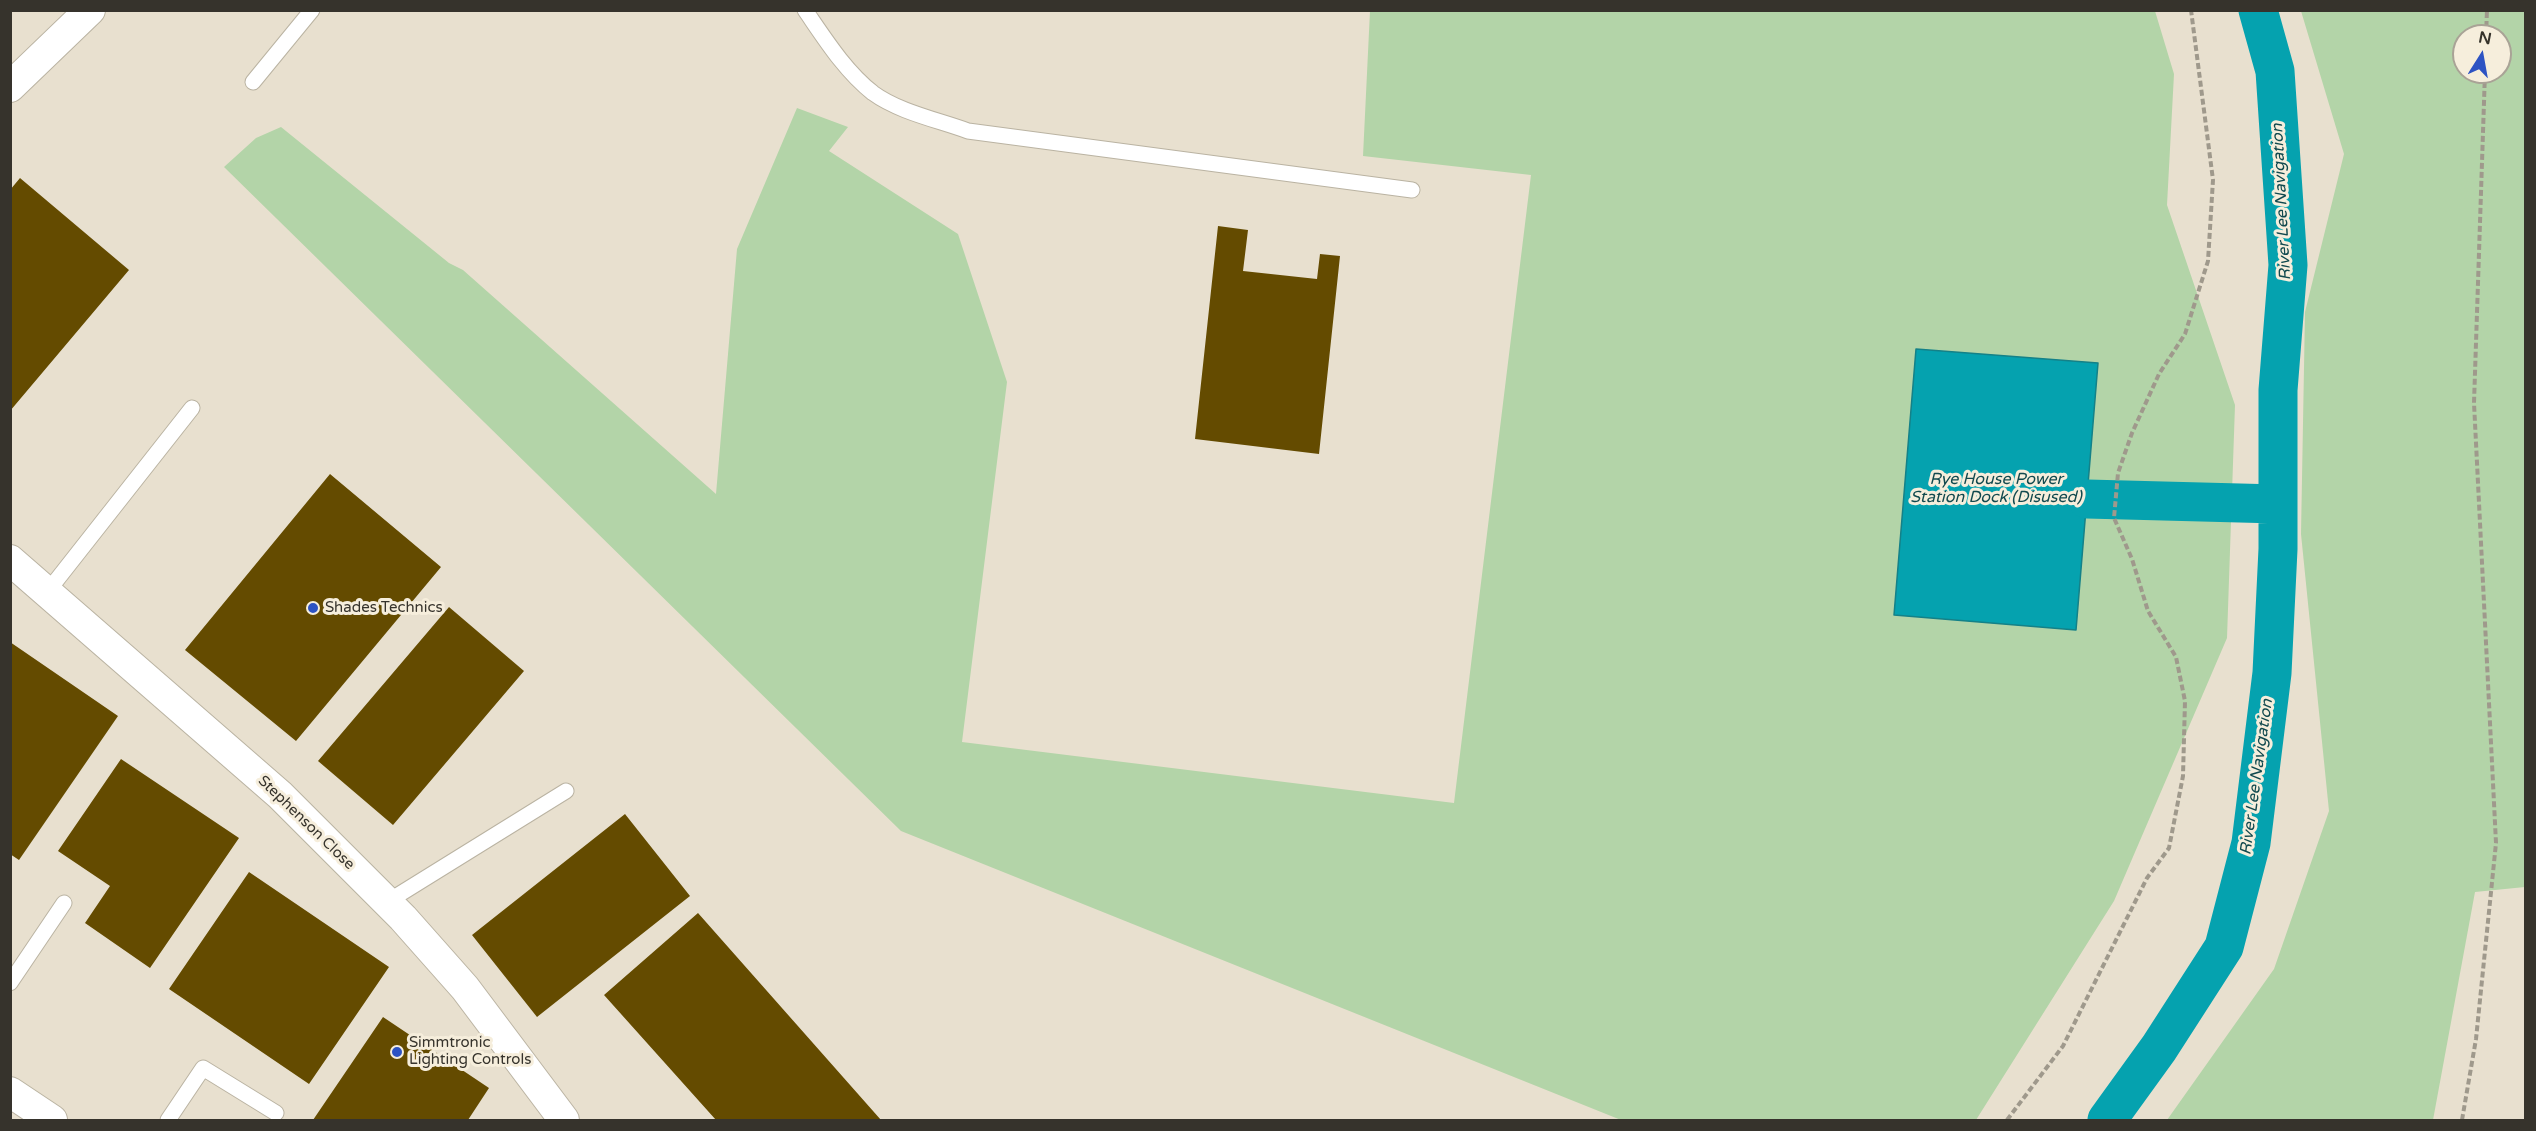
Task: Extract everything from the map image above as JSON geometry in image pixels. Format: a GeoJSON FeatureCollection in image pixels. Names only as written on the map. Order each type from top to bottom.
{"type":"FeatureCollection","features":[{"type":"Feature","properties":{"kind":"street"},"geometry":{"type":"LineString","coordinates":[[10,87],[90,10]]}},
{"type":"Feature","properties":{"kind":"street","name":"Stephenson Close"},"geometry":{"type":"LineString","coordinates":[[10,560],[280,795],[387,902],[465,988],[564,1120]]}},
{"type":"Feature","properties":{"kind":"lane"},"geometry":{"type":"LineString","coordinates":[[253,82],[312,10]]}},
{"type":"Feature","properties":{"kind":"lane"},"geometry":{"type":"LineString","coordinates":[[805,10],[856,78],[875,94],[903,108],[968,131],[1412,190]]}},
{"type":"Feature","properties":{"kind":"lane"},"geometry":{"type":"LineString","coordinates":[[48,591],[192,408]]}},
{"type":"Feature","properties":{"kind":"lane"},"geometry":{"type":"LineString","coordinates":[[387,902],[566,791]]}},
{"type":"Feature","properties":{"kind":"lane"},"geometry":{"type":"LineString","coordinates":[[10,983],[64,903]]}},
{"type":"Feature","properties":{"kind":"lane"},"geometry":{"type":"LineString","coordinates":[[168,1120],[203,1068],[276,1113]]}},
{"type":"Feature","properties":{"kind":"path"},"geometry":{"type":"LineString","coordinates":[[2007,1120],[2063,1046],[2147,878],[2169,848],[2183,776],[2185,701],[2176,657],[2148,611],[2132,559],[2114,518],[2118,473],[2132,433],[2159,374],[2185,334],[2208,261],[2213,180],[2191,10]]}},
{"type":"Feature","properties":{"kind":"path"},"geometry":{"type":"LineString","coordinates":[[2462,1120],[2476,1039],[2496,843],[2474,403],[2485,84]]}},
{"type":"Feature","properties":{"kind":"green space"},"geometry":{"type":"Polygon","coordinates":[[[1370,11],[2155,11],[2174,74],[2167,205],[2235,405],[2227,638],[2114,901],[1976,1120],[1621,1120],[901,831],[224,167],[256,138],[281,127],[449,263],[463,270],[716,494],[737,249],[797,108],[848,127],[829,151],[958,234],[1007,382],[962,742],[1454,803],[1531,175],[1363,156],[1370,11]]]}},
{"type":"Feature","properties":{"kind":"green space"},"geometry":{"type":"Polygon","coordinates":[[[2301,11],[2525,11],[2525,887],[2475,892],[2433,1120],[2167,1120],[2274,969],[2329,811],[2301,534],[2305,312],[2344,154],[2301,11]]]}},
{"type":"Feature","properties":{"kind":"water","name":"Rye House Power Station Dock (Disused)"},"geometry":{"type":"Polygon","coordinates":[[[1916,349],[2098,363],[2076,630],[1894,615],[1916,349]]]}},
{"type":"Feature","properties":{"kind":"building"},"geometry":{"type":"Polygon","coordinates":[[[20,178],[129,270],[10,411],[10,190],[20,178]]]}},
{"type":"Feature","properties":{"kind":"building"},"geometry":{"type":"Polygon","coordinates":[[[1218,226],[1248,230],[1243,271],[1317,279],[1320,254],[1340,256],[1319,454],[1195,439],[1218,226]]]}},
{"type":"Feature","properties":{"kind":"building","name":"Shades Technics"},"geometry":{"type":"Polygon","coordinates":[[[330,474],[441,567],[296,741],[185,650],[330,474]]]}},
{"type":"Feature","properties":{"kind":"building"},"geometry":{"type":"Polygon","coordinates":[[[449,607],[524,671],[393,825],[318,761],[449,607]]]}},
{"type":"Feature","properties":{"kind":"building"},"geometry":{"type":"Polygon","coordinates":[[[10,642],[118,716],[19,860],[10,854],[10,642]]]}},
{"type":"Feature","properties":{"kind":"building"},"geometry":{"type":"Polygon","coordinates":[[[121,759],[239,838],[150,968],[85,923],[110,886],[58,851],[121,759]]]}},
{"type":"Feature","properties":{"kind":"building"},"geometry":{"type":"Polygon","coordinates":[[[625,814],[690,896],[537,1017],[472,935],[625,814]]]}},
{"type":"Feature","properties":{"kind":"building"},"geometry":{"type":"Polygon","coordinates":[[[249,872],[389,967],[309,1084],[169,989],[249,872]]]}},
{"type":"Feature","properties":{"kind":"building"},"geometry":{"type":"Polygon","coordinates":[[[698,913],[881,1120],[716,1120],[604,995],[698,913]]]}},
{"type":"Feature","properties":{"kind":"building","name":"Simmtronic Lighting Controls"},"geometry":{"type":"Polygon","coordinates":[[[383,1017],[489,1088],[468,1120],[313,1120],[383,1017]]]}},
{"type":"Feature","properties":{"kind":"waterway","name":"River Lee Navigation"},"geometry":{"type":"LineString","coordinates":[[2107,1120],[2159,1048],[2224,947],[2251,843],[2272,673],[2278,549],[2278,390],[2288,265],[2275,71],[2258,10]]}},
{"type":"Feature","properties":{"kind":"waterway","name":"River Lee Navigation"},"geometry":{"type":"LineString","coordinates":[[2087,499],[2278,504]]}},
{"type":"Feature","properties":{"kind":"place","name":"Shades Technics"},"geometry":{"type":"Point","coordinates":[313,608]}},
{"type":"Feature","properties":{"kind":"place","name":"Simmtronic Lighting Controls"},"geometry":{"type":"Point","coordinates":[397,1052]}}]}
